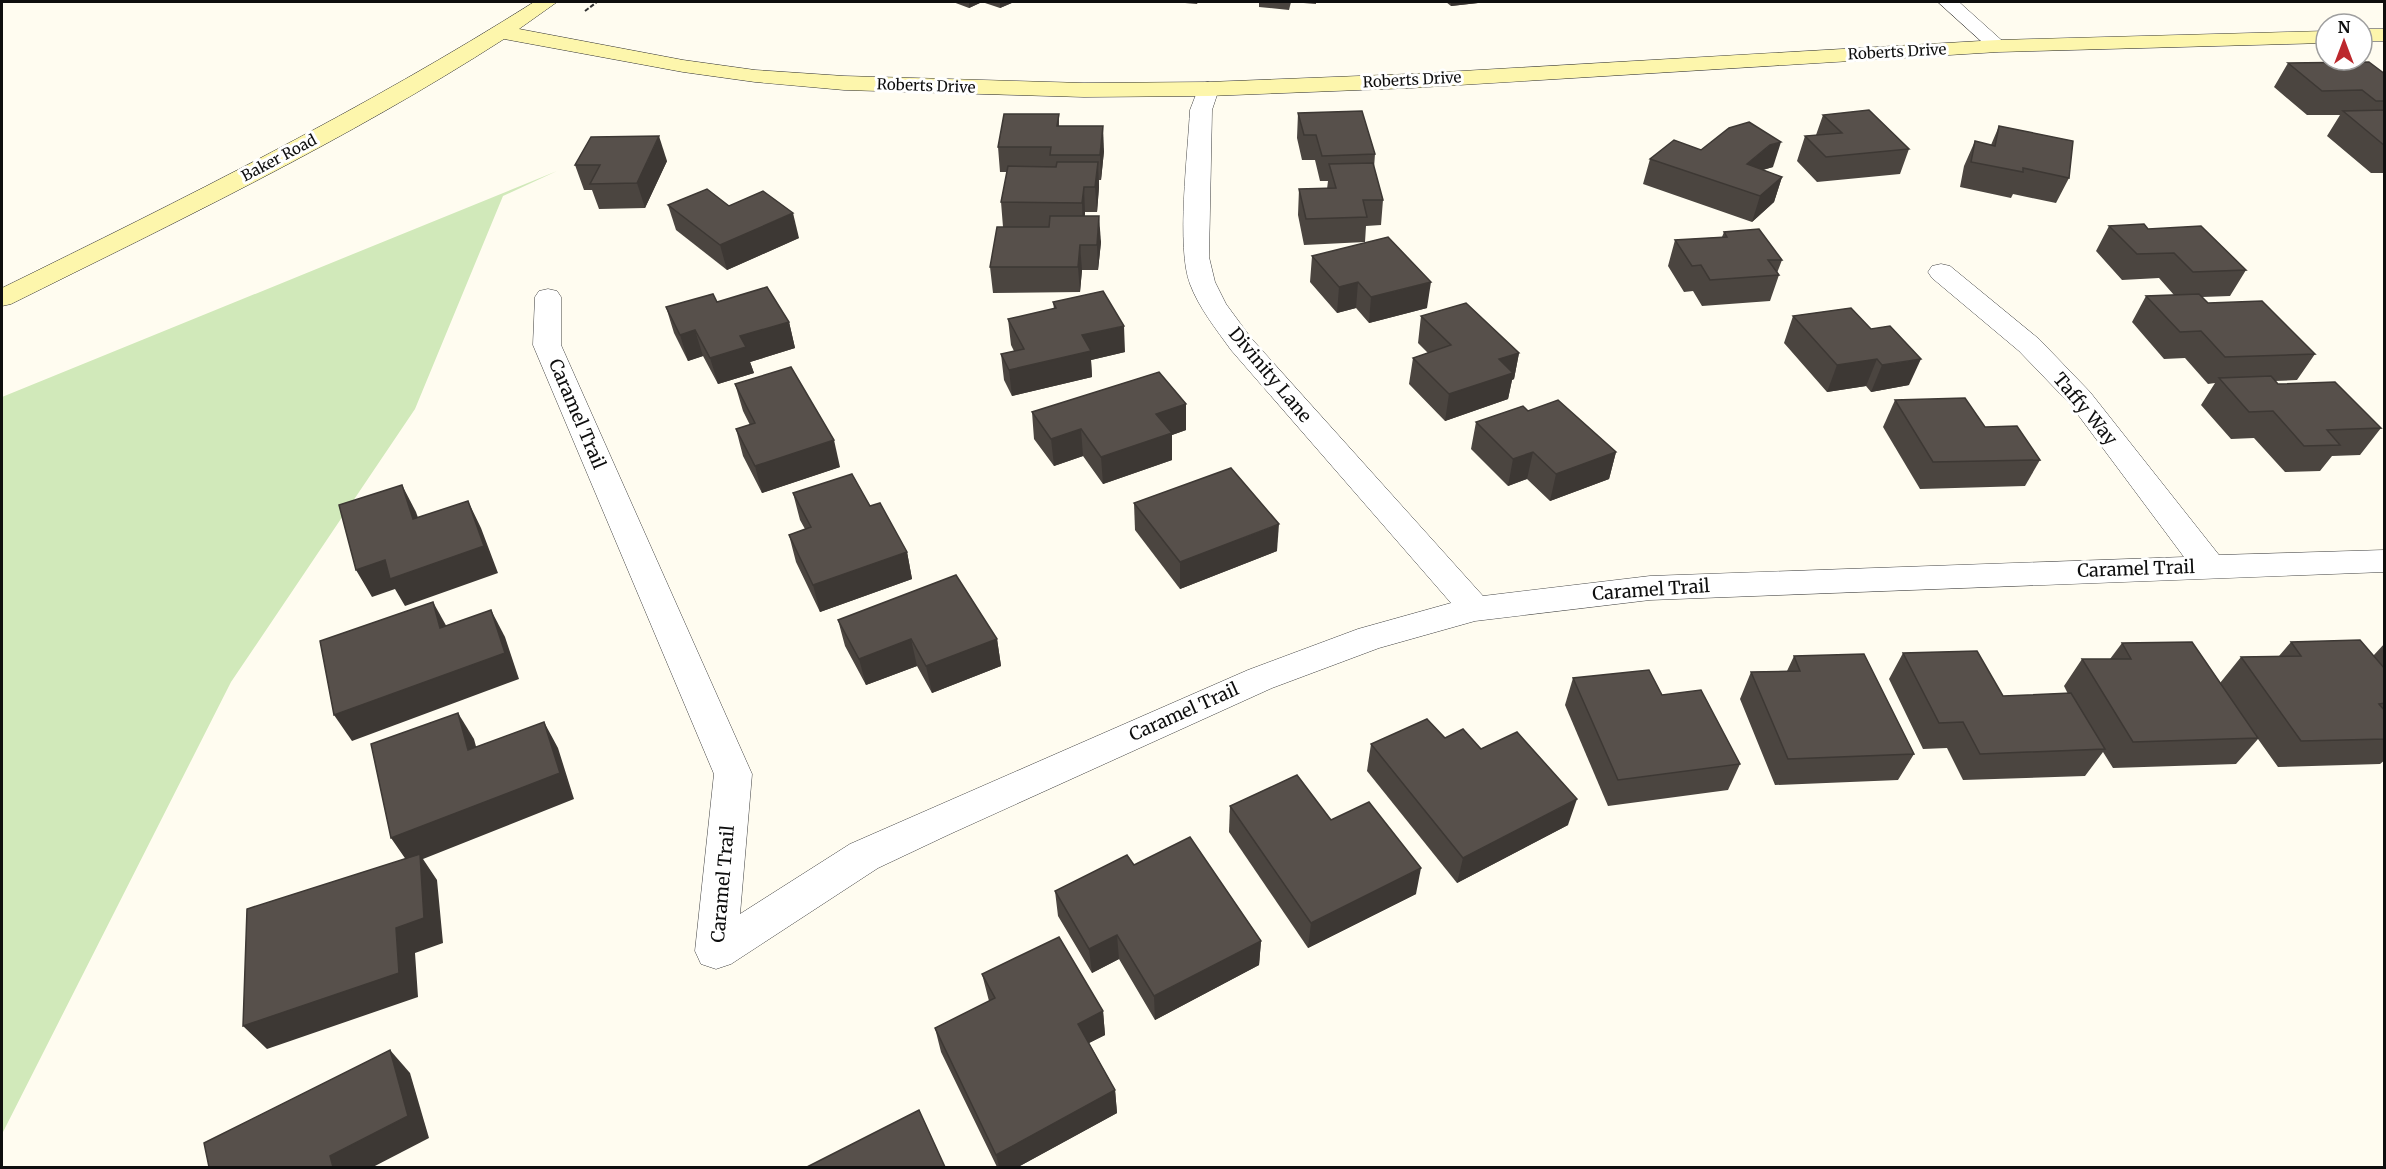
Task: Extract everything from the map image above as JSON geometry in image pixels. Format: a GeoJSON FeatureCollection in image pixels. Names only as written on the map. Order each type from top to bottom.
{"type":"FeatureCollection","features":[{"type":"Feature","properties":{"kind":"street","name":"Baker Road"},"geometry":{"type":"LineString","coordinates":[[2,297],[267,164],[404,90],[547,2]]}},
{"type":"Feature","properties":{"kind":"street"},"geometry":{"type":"LineString","coordinates":[[1948,2],[1998,46]]}},
{"type":"Feature","properties":{"kind":"street","name":"Roberts Drive"},"geometry":{"type":"LineString","coordinates":[[501,32],[682,66],[755,76],[844,83],[1084,90],[1208,89],[1422,80],[1998,46],[2314,36]]}},
{"type":"Feature","properties":{"kind":"street","name":"Divinity Lane"},"geometry":{"type":"LineString","coordinates":[[1208,89],[1201,110],[1196,257],[1202,282],[1213,306],[1241,344],[1475,609]]}},
{"type":"Feature","properties":{"kind":"street","name":"Taffy Way"},"geometry":{"type":"LineString","coordinates":[[1941,272],[2029,345],[2079,398],[2209,566]]}},
{"type":"Feature","properties":{"kind":"street","name":"Caramel Trail"},"geometry":{"type":"LineString","coordinates":[[548,297],[547,345],[733,774],[716,951],[864,856],[936,823],[1260,679],[1370,638],[1475,609],[1650,588],[2385,561]]}},
{"type":"Feature","properties":{"kind":"green space"},"geometry":{"type":"Polygon","coordinates":[[[557,171],[503,196],[415,409],[231,682],[2,1134],[2,397],[557,171]]]}},
{"type":"Feature","properties":{"kind":"building"},"geometry":{"type":"Polygon","coordinates":[[[2288,63],[2314,63],[2314,72],[2374,72],[2374,66],[2385,74],[2385,101],[2376,101],[2362,90],[2322,91],[2288,63]]]}},
{"type":"Feature","properties":{"kind":"building"},"geometry":{"type":"Polygon","coordinates":[[[1869,110],[1909,149],[1826,157],[1805,136],[1842,133],[1823,115],[1869,110]]]}},
{"type":"Feature","properties":{"kind":"building"},"geometry":{"type":"Polygon","coordinates":[[[2385,110],[2385,146],[2343,111],[2385,110]]]}},
{"type":"Feature","properties":{"kind":"building"},"geometry":{"type":"Polygon","coordinates":[[[1362,111],[1375,154],[1322,156],[1316,135],[1304,135],[1298,113],[1362,111]]]}},
{"type":"Feature","properties":{"kind":"building"},"geometry":{"type":"Polygon","coordinates":[[[1004,114],[1059,114],[1057,126],[1103,126],[1100,155],[1050,155],[1051,147],[998,147],[1004,114]]]}},
{"type":"Feature","properties":{"kind":"building"},"geometry":{"type":"Polygon","coordinates":[[[1749,122],[1781,142],[1770,145],[1747,164],[1782,177],[1760,196],[1650,159],[1674,140],[1701,150],[1729,128],[1749,122]]]}},
{"type":"Feature","properties":{"kind":"building"},"geometry":{"type":"Polygon","coordinates":[[[1999,126],[2073,141],[2069,178],[2023,168],[2023,172],[1971,162],[1975,141],[1995,146],[1999,126]]]}},
{"type":"Feature","properties":{"kind":"building"},"geometry":{"type":"Polygon","coordinates":[[[659,136],[637,183],[590,184],[600,165],[575,165],[591,137],[659,136]]]}},
{"type":"Feature","properties":{"kind":"building"},"geometry":{"type":"Polygon","coordinates":[[[1057,162],[1098,162],[1095,187],[1084,187],[1082,203],[1001,202],[1008,166],[1056,167],[1057,162]]]}},
{"type":"Feature","properties":{"kind":"building"},"geometry":{"type":"Polygon","coordinates":[[[1373,163],[1383,200],[1363,200],[1367,217],[1306,219],[1299,189],[1336,188],[1329,164],[1373,163]]]}},
{"type":"Feature","properties":{"kind":"building"},"geometry":{"type":"Polygon","coordinates":[[[707,189],[729,206],[763,191],[793,213],[720,245],[668,205],[707,189]]]}},
{"type":"Feature","properties":{"kind":"building"},"geometry":{"type":"Polygon","coordinates":[[[1050,216],[1099,216],[1097,245],[1080,245],[1078,267],[990,267],[997,227],[1049,227],[1050,216]]]}},
{"type":"Feature","properties":{"kind":"building"},"geometry":{"type":"Polygon","coordinates":[[[2144,224],[2148,229],[2201,226],[2246,270],[2193,272],[2174,253],[2137,254],[2109,226],[2144,224]]]}},
{"type":"Feature","properties":{"kind":"building"},"geometry":{"type":"Polygon","coordinates":[[[1759,229],[1782,260],[1768,260],[1779,275],[1710,280],[1701,265],[1692,266],[1675,240],[1727,237],[1724,232],[1759,229]]]}},
{"type":"Feature","properties":{"kind":"building"},"geometry":{"type":"Polygon","coordinates":[[[1388,237],[1431,282],[1371,297],[1358,282],[1339,287],[1312,256],[1388,237]]]}},
{"type":"Feature","properties":{"kind":"building"},"geometry":{"type":"Polygon","coordinates":[[[767,287],[789,322],[740,336],[746,347],[710,358],[695,330],[680,335],[666,307],[713,294],[717,302],[767,287]]]}},
{"type":"Feature","properties":{"kind":"building"},"geometry":{"type":"Polygon","coordinates":[[[1103,291],[1124,326],[1082,335],[1091,351],[1009,370],[1001,354],[1024,349],[1008,319],[1056,308],[1053,302],[1103,291]]]}},
{"type":"Feature","properties":{"kind":"building"},"geometry":{"type":"Polygon","coordinates":[[[2199,294],[2208,303],[2262,301],[2315,354],[2225,357],[2201,331],[2180,332],[2146,296],[2199,294]]]}},
{"type":"Feature","properties":{"kind":"building"},"geometry":{"type":"Polygon","coordinates":[[[1466,303],[1519,353],[1499,359],[1513,373],[1449,394],[1413,358],[1451,345],[1421,316],[1466,303]]]}},
{"type":"Feature","properties":{"kind":"building"},"geometry":{"type":"Polygon","coordinates":[[[1851,308],[1871,329],[1890,326],[1921,359],[1882,365],[1877,359],[1837,365],[1793,316],[1851,308]]]}},
{"type":"Feature","properties":{"kind":"building"},"geometry":{"type":"Polygon","coordinates":[[[791,367],[834,440],[755,466],[736,429],[755,423],[735,384],[791,367]]]}},
{"type":"Feature","properties":{"kind":"building"},"geometry":{"type":"Polygon","coordinates":[[[1159,372],[1186,404],[1156,414],[1172,433],[1101,457],[1081,429],[1051,439],[1032,412],[1159,372]]]}},
{"type":"Feature","properties":{"kind":"building"},"geometry":{"type":"Polygon","coordinates":[[[2271,376],[2278,384],[2335,382],[2381,428],[2327,430],[2340,445],[2304,446],[2273,411],[2249,412],[2219,378],[2271,376]]]}},
{"type":"Feature","properties":{"kind":"building"},"geometry":{"type":"Polygon","coordinates":[[[1965,398],[1985,427],[2017,426],[2040,460],[1933,462],[1895,400],[1965,398]]]}},
{"type":"Feature","properties":{"kind":"building"},"geometry":{"type":"Polygon","coordinates":[[[1558,400],[1616,452],[1556,474],[1533,452],[1513,459],[1476,422],[1523,406],[1528,411],[1558,400]]]}},
{"type":"Feature","properties":{"kind":"building"},"geometry":{"type":"Polygon","coordinates":[[[1231,468],[1279,524],[1180,562],[1134,503],[1231,468]]]}},
{"type":"Feature","properties":{"kind":"building"},"geometry":{"type":"Polygon","coordinates":[[[852,474],[870,506],[880,503],[907,552],[813,585],[789,535],[811,527],[793,493],[852,474]]]}},
{"type":"Feature","properties":{"kind":"building"},"geometry":{"type":"Polygon","coordinates":[[[402,485],[413,519],[468,501],[484,546],[390,579],[385,560],[356,570],[339,505],[402,485]]]}},
{"type":"Feature","properties":{"kind":"building"},"geometry":{"type":"Polygon","coordinates":[[[956,575],[997,639],[926,666],[911,639],[859,659],[838,620],[956,575]]]}},
{"type":"Feature","properties":{"kind":"building"},"geometry":{"type":"Polygon","coordinates":[[[433,602],[440,628],[491,610],[505,653],[334,715],[320,641],[433,602]]]}},
{"type":"Feature","properties":{"kind":"building"},"geometry":{"type":"Polygon","coordinates":[[[2360,640],[2385,669],[2385,703],[2379,704],[2385,711],[2385,739],[2301,741],[2241,657],[2301,656],[2291,642],[2360,640]]]}},
{"type":"Feature","properties":{"kind":"building"},"geometry":{"type":"Polygon","coordinates":[[[2192,642],[2258,738],[2133,742],[2082,659],[2131,659],[2122,643],[2192,642]]]}},
{"type":"Feature","properties":{"kind":"building"},"geometry":{"type":"Polygon","coordinates":[[[1977,651],[2003,696],[2071,693],[2105,749],[1980,754],[1963,722],[1939,723],[1903,653],[1977,651]]]}},
{"type":"Feature","properties":{"kind":"building"},"geometry":{"type":"Polygon","coordinates":[[[1864,654],[1914,754],[1788,759],[1751,672],[1800,671],[1794,656],[1864,654]]]}},
{"type":"Feature","properties":{"kind":"building"},"geometry":{"type":"Polygon","coordinates":[[[1649,670],[1662,695],[1701,690],[1740,764],[1618,780],[1573,678],[1649,670]]]}},
{"type":"Feature","properties":{"kind":"building"},"geometry":{"type":"Polygon","coordinates":[[[458,713],[468,750],[544,722],[560,773],[391,838],[371,744],[458,713]]]}},
{"type":"Feature","properties":{"kind":"building"},"geometry":{"type":"Polygon","coordinates":[[[1427,719],[1445,738],[1463,729],[1481,749],[1517,732],[1577,799],[1463,858],[1371,744],[1427,719]]]}},
{"type":"Feature","properties":{"kind":"building"},"geometry":{"type":"Polygon","coordinates":[[[1297,775],[1331,820],[1369,802],[1421,868],[1311,923],[1230,806],[1297,775]]]}},
{"type":"Feature","properties":{"kind":"building"},"geometry":{"type":"Polygon","coordinates":[[[1190,837],[1261,941],[1154,996],[1117,935],[1089,949],[1055,891],[1127,855],[1134,865],[1190,837]]]}},
{"type":"Feature","properties":{"kind":"building"},"geometry":{"type":"Polygon","coordinates":[[[420,854],[424,918],[396,928],[399,973],[243,1026],[247,909],[420,854]]]}},
{"type":"Feature","properties":{"kind":"building"},"geometry":{"type":"Polygon","coordinates":[[[1059,937],[1103,1011],[1078,1024],[1115,1090],[996,1155],[935,1028],[995,998],[982,974],[1059,937]]]}},
{"type":"Feature","properties":{"kind":"building"},"geometry":{"type":"Polygon","coordinates":[[[390,1050],[408,1116],[330,1156],[333,1167],[209,1167],[204,1143],[390,1050]]]}},
{"type":"Feature","properties":{"kind":"building"},"geometry":{"type":"Polygon","coordinates":[[[919,1110],[945,1167],[807,1167],[919,1110]]]}}]}
